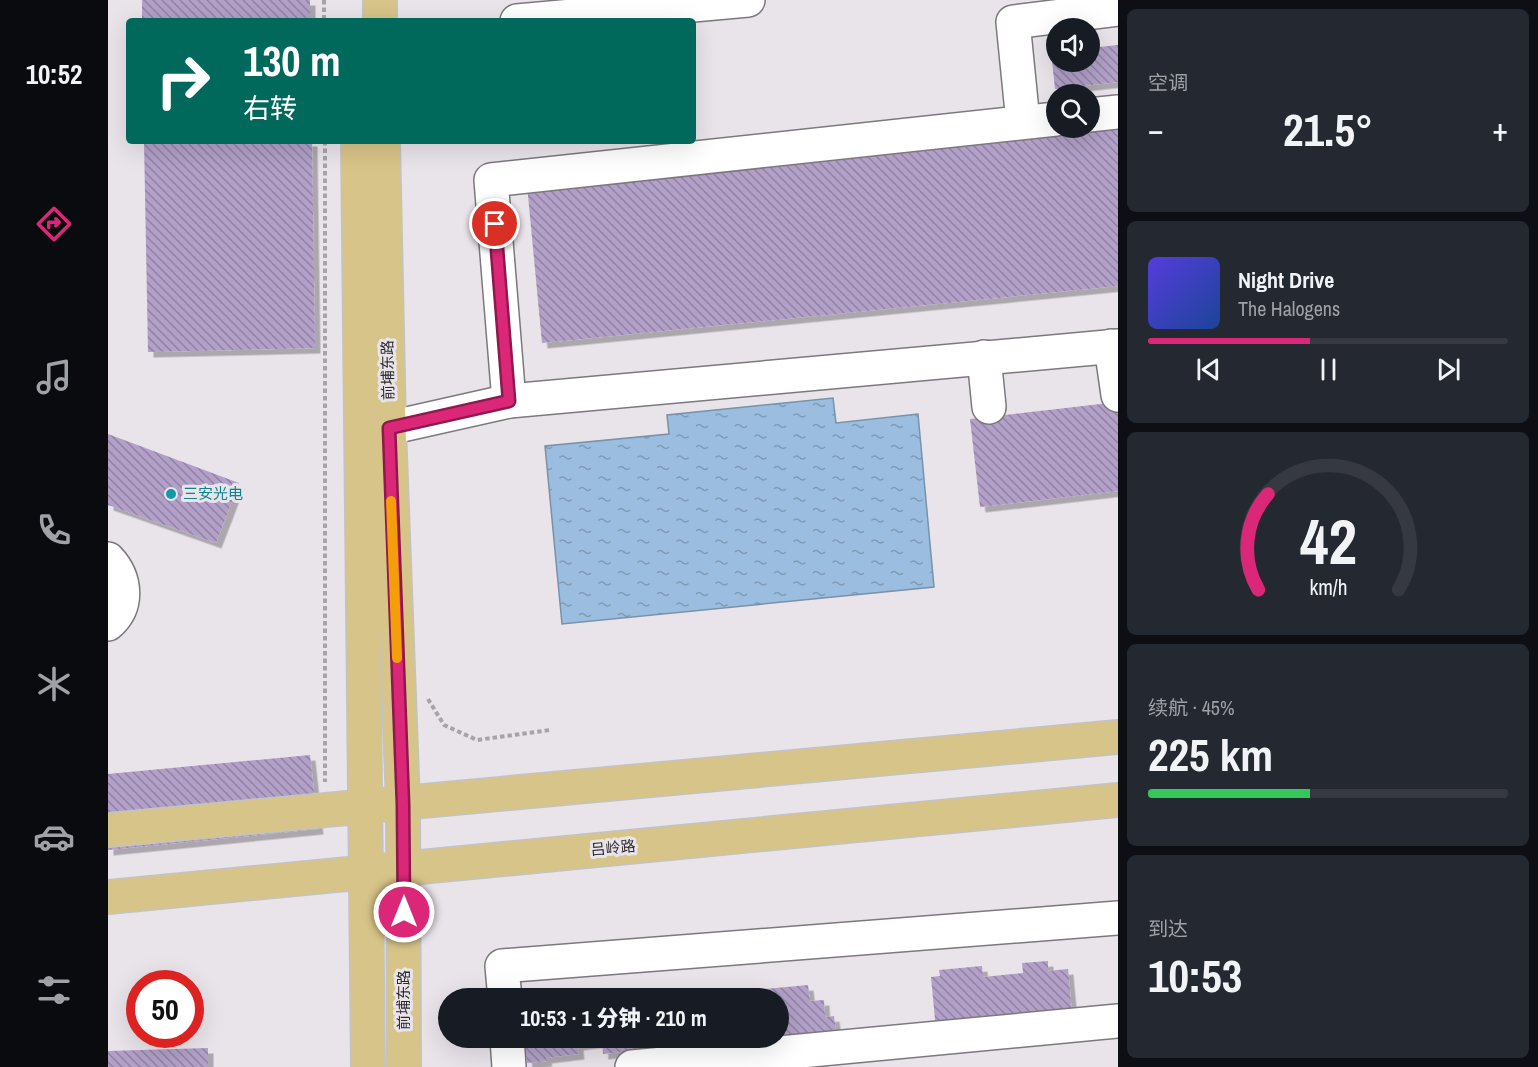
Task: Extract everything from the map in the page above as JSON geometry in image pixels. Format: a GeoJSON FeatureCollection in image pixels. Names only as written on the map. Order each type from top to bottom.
{"type":"FeatureCollection","features":[{"type":"Feature","properties":{"kind":"main road"},"geometry":{"type":"LineString","coordinates":[[357,0],[357,18]]}},
{"type":"Feature","properties":{"kind":"main road"},"geometry":{"type":"LineString","coordinates":[[380,0],[380,18]]}},
{"type":"Feature","properties":{"kind":"main road","name":"前埔东路"},"geometry":{"type":"LineString","coordinates":[[358,144],[368,1067]]}},
{"type":"Feature","properties":{"kind":"main road","name":"前埔东路"},"geometry":{"type":"LineString","coordinates":[[383,144],[389,428],[403,804],[404,1067]]}},
{"type":"Feature","properties":{"kind":"main road"},"geometry":{"type":"LineString","coordinates":[[108,830],[1118,737]]}},
{"type":"Feature","properties":{"kind":"main road","name":"吕岭路"},"geometry":{"type":"LineString","coordinates":[[108,897],[1118,800]]}},
{"type":"Feature","properties":{"kind":"street"},"geometry":{"type":"LineString","coordinates":[[551,18],[748,0]]}},
{"type":"Feature","properties":{"kind":"street"},"geometry":{"type":"LineString","coordinates":[[1023,122],[1013,22],[1118,9]]}},
{"type":"Feature","properties":{"kind":"street"},"geometry":{"type":"LineString","coordinates":[[1100,114],[1118,112]]}},
{"type":"Feature","properties":{"kind":"street"},"geometry":{"type":"LineString","coordinates":[[509,401],[491,180],[1046,120]]}},
{"type":"Feature","properties":{"kind":"street"},"geometry":{"type":"LineString","coordinates":[[389,428],[509,401],[1115,346],[1118,394]]}},
{"type":"Feature","properties":{"kind":"street"},"geometry":{"type":"LineString","coordinates":[[984,357],[989,407]]}},
{"type":"Feature","properties":{"kind":"street"},"geometry":{"type":"LineString","coordinates":[[108,560],[116,568],[123,587],[123,597],[119,611],[108,624]]}},
{"type":"Feature","properties":{"kind":"street"},"geometry":{"type":"LineString","coordinates":[[504,988],[502,966],[1118,918]]}},
{"type":"Feature","properties":{"kind":"street"},"geometry":{"type":"LineString","coordinates":[[632,1067],[1118,1021]]}},
{"type":"Feature","properties":{"kind":"street"},"geometry":{"type":"LineString","coordinates":[[508,1048],[509,1067]]}},
{"type":"Feature","properties":{"kind":"path"},"geometry":{"type":"LineString","coordinates":[[324,0],[324,18]]}},
{"type":"Feature","properties":{"kind":"path"},"geometry":{"type":"LineString","coordinates":[[325,144],[325,809]]}},
{"type":"Feature","properties":{"kind":"water"},"geometry":{"type":"Polygon","coordinates":[[[833,398],[836,423],[918,414],[934,587],[562,624],[545,446],[669,434],[667,415],[833,398]]]}},
{"type":"Feature","properties":{"kind":"building"},"geometry":{"type":"Polygon","coordinates":[[[142,0],[310,0],[310,18],[142,18],[142,0]]]}},
{"type":"Feature","properties":{"kind":"building"},"geometry":{"type":"Polygon","coordinates":[[[1118,45],[1118,82],[1054,84],[1053,72],[1100,72],[1100,47],[1118,45]]]}},
{"type":"Feature","properties":{"kind":"building"},"geometry":{"type":"Polygon","coordinates":[[[1118,127],[1118,286],[542,343],[527,185],[1046,134],[1046,138],[1100,138],[1100,129],[1118,127]]]}},
{"type":"Feature","properties":{"kind":"building"},"geometry":{"type":"Polygon","coordinates":[[[144,144],[312,144],[315,348],[148,352],[144,144]]]}},
{"type":"Feature","properties":{"kind":"building"},"geometry":{"type":"Polygon","coordinates":[[[1118,402],[1118,491],[980,507],[970,419],[1118,402]]]}},
{"type":"Feature","properties":{"kind":"building","name":"三安光电"},"geometry":{"type":"Polygon","coordinates":[[[108,434],[239,483],[216,543],[108,505],[108,434]]]}},
{"type":"Feature","properties":{"kind":"building"},"geometry":{"type":"Polygon","coordinates":[[[310,755],[318,829],[108,850],[108,774],[310,755]]]}},
{"type":"Feature","properties":{"kind":"building"},"geometry":{"type":"Polygon","coordinates":[[[1048,961],[1048,971],[1068,969],[1073,1024],[936,1030],[931,977],[940,976],[939,970],[982,966],[983,977],[1023,973],[1022,963],[1048,961]]]}},
{"type":"Feature","properties":{"kind":"building"},"geometry":{"type":"Polygon","coordinates":[[[808,985],[810,1001],[824,1000],[825,1017],[834,1016],[837,1038],[789,1043],[789,988],[776,988],[808,985]]]}},
{"type":"Feature","properties":{"kind":"building"},"geometry":{"type":"Polygon","coordinates":[[[208,1048],[208,1067],[108,1067],[108,1051],[208,1048]]]}},
{"type":"Feature","properties":{"kind":"building"},"geometry":{"type":"Polygon","coordinates":[[[525,1048],[578,1048],[579,1054],[527,1063],[525,1048]]]}},
{"type":"Feature","properties":{"kind":"building"},"geometry":{"type":"Polygon","coordinates":[[[602,1048],[651,1049],[603,1054],[602,1048]]]}},
{"type":"Feature","properties":{"kind":"building"},"geometry":{"type":"Polygon","coordinates":[[[704,1048],[735,1048],[704,1051],[704,1048]]]}},
{"type":"Feature","properties":{"kind":"slow traffic"},"geometry":{"type":"LineString","coordinates":[[391,501],[397,658]]}},
{"type":"Feature","properties":{"kind":"place","name":"三安光电"},"geometry":{"type":"Point","coordinates":[171,494]}},
{"type":"Feature","properties":{"kind":"route"},"geometry":{"type":"LineString","coordinates":[[404,912],[403,804],[389,428],[509,401],[495,224]]}}]}
